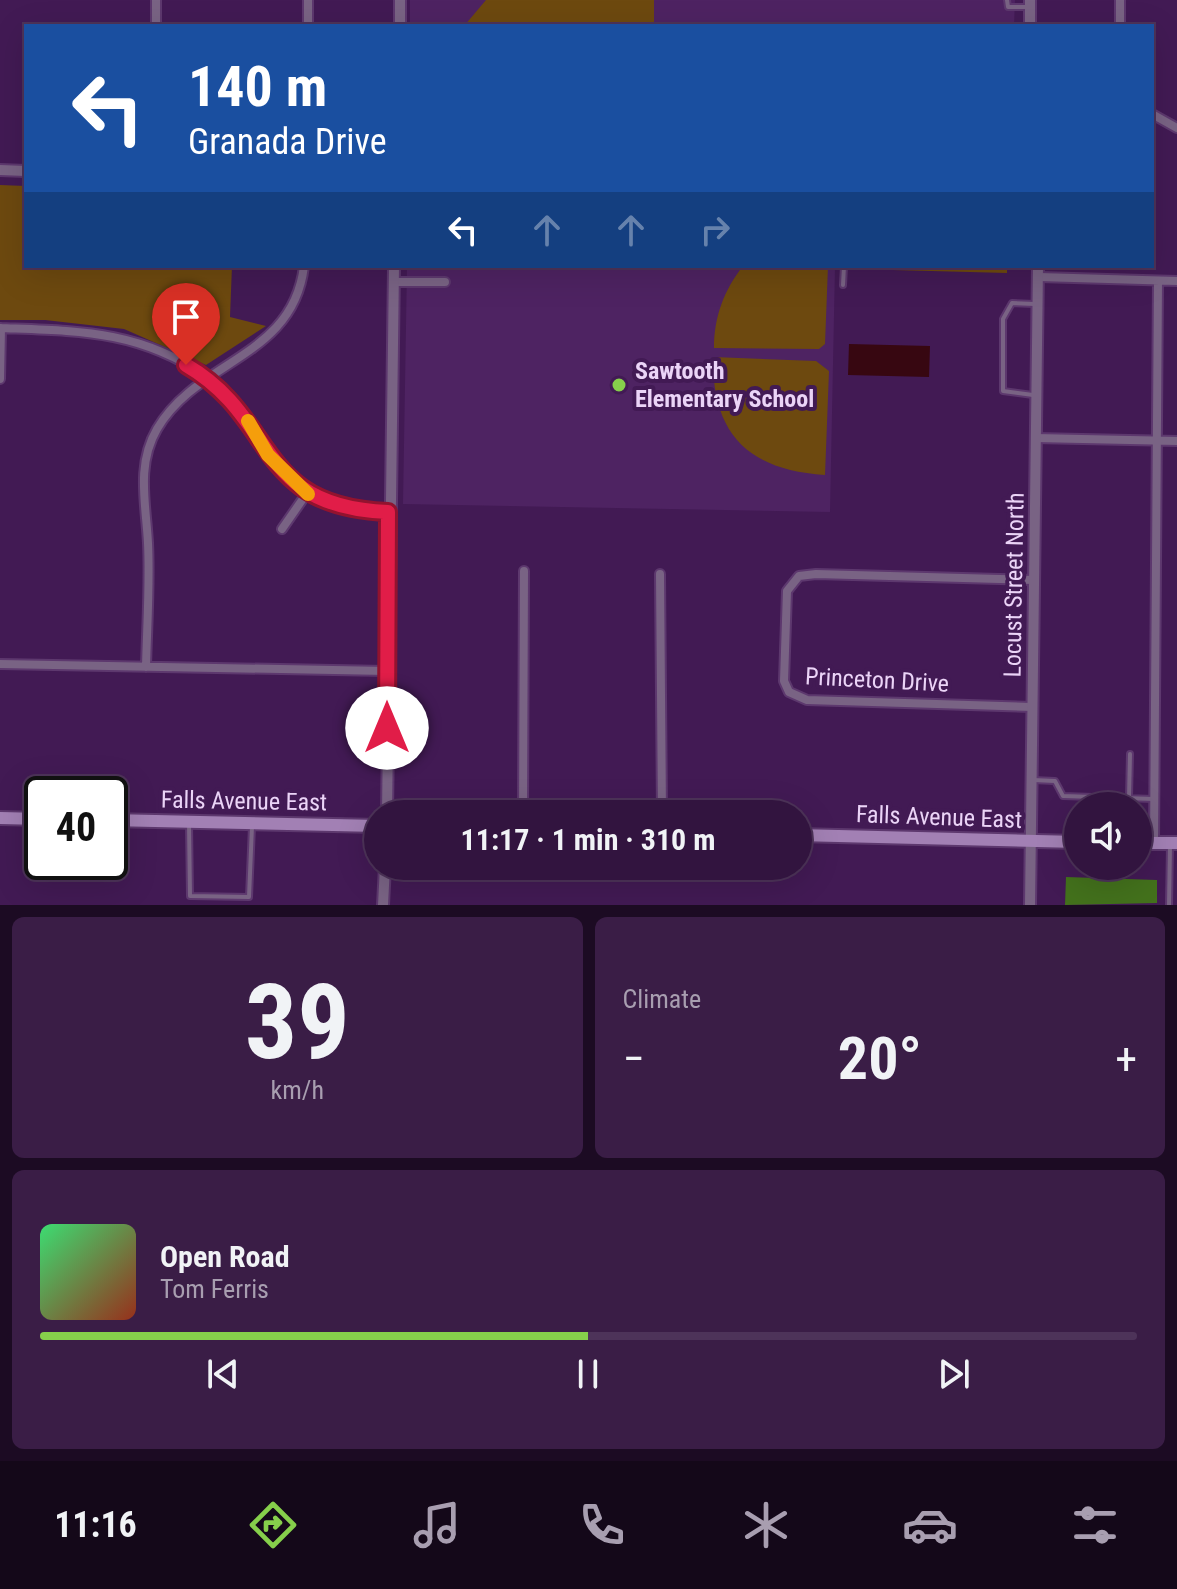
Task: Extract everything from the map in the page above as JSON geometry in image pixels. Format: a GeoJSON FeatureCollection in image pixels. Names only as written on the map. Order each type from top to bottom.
{"type":"FeatureCollection","features":[{"type":"Feature","properties":{"kind":"main road"},"geometry":{"type":"LineString","coordinates":[[0,818],[24,819]]}},
{"type":"Feature","properties":{"kind":"main road","name":"Falls Avenue East"},"geometry":{"type":"LineString","coordinates":[[128,820],[364,826]]}},
{"type":"Feature","properties":{"kind":"main road","name":"Falls Avenue East"},"geometry":{"type":"LineString","coordinates":[[812,835],[1064,842]]}},
{"type":"Feature","properties":{"kind":"main road"},"geometry":{"type":"LineString","coordinates":[[1154,843],[1173,843]]}},
{"type":"Feature","properties":{"kind":"street"},"geometry":{"type":"LineString","coordinates":[[156,0],[156,24]]}},
{"type":"Feature","properties":{"kind":"street"},"geometry":{"type":"LineString","coordinates":[[308,0],[308,24]]}},
{"type":"Feature","properties":{"kind":"street"},"geometry":{"type":"LineString","coordinates":[[400,0],[400,24]]}},
{"type":"Feature","properties":{"kind":"street"},"geometry":{"type":"LineString","coordinates":[[1120,0],[1120,24]]}},
{"type":"Feature","properties":{"kind":"street"},"geometry":{"type":"LineString","coordinates":[[1154,115],[1177,128]]}},
{"type":"Feature","properties":{"kind":"street"},"geometry":{"type":"LineString","coordinates":[[0,170],[24,171]]}},
{"type":"Feature","properties":{"kind":"street"},"geometry":{"type":"LineString","coordinates":[[146,667],[148,544],[143,475],[149,448],[172,409],[207,377],[272,334],[293,308],[303,268]]}},
{"type":"Feature","properties":{"kind":"street"},"geometry":{"type":"LineString","coordinates":[[387,800],[388,512],[394,268]]}},
{"type":"Feature","properties":{"kind":"street"},"geometry":{"type":"LineString","coordinates":[[1038,271],[1177,281]]}},
{"type":"Feature","properties":{"kind":"street","name":"Locust Street North"},"geometry":{"type":"LineString","coordinates":[[1030,905],[1038,271]]}},
{"type":"Feature","properties":{"kind":"street"},"geometry":{"type":"LineString","coordinates":[[1154,843],[1158,281]]}},
{"type":"Feature","properties":{"kind":"street"},"geometry":{"type":"LineString","coordinates":[[393,282],[445,282]]}},
{"type":"Feature","properties":{"kind":"street"},"geometry":{"type":"LineString","coordinates":[[0,379],[1,328],[114,334],[164,352],[207,377],[241,410],[285,475],[307,493],[348,509],[388,512]]}},
{"type":"Feature","properties":{"kind":"street"},"geometry":{"type":"LineString","coordinates":[[1035,438],[1177,441]]}},
{"type":"Feature","properties":{"kind":"street"},"geometry":{"type":"LineString","coordinates":[[282,529],[307,493]]}},
{"type":"Feature","properties":{"kind":"street"},"geometry":{"type":"LineString","coordinates":[[523,800],[524,571]]}},
{"type":"Feature","properties":{"kind":"street"},"geometry":{"type":"LineString","coordinates":[[660,574],[662,800]]}},
{"type":"Feature","properties":{"kind":"street","name":"Princeton Drive"},"geometry":{"type":"LineString","coordinates":[[1032,707],[807,700],[789,692],[784,681],[787,591],[799,576],[1034,580]]}},
{"type":"Feature","properties":{"kind":"street"},"geometry":{"type":"LineString","coordinates":[[0,664],[387,671]]}},
{"type":"Feature","properties":{"kind":"street"},"geometry":{"type":"LineString","coordinates":[[383,905],[384,880]]}},
{"type":"Feature","properties":{"kind":"lane"},"geometry":{"type":"LineString","coordinates":[[1007,0],[1008,7],[1030,4]]}},
{"type":"Feature","properties":{"kind":"lane"},"geometry":{"type":"LineString","coordinates":[[843,285],[844,268]]}},
{"type":"Feature","properties":{"kind":"lane"},"geometry":{"type":"LineString","coordinates":[[1036,395],[1003,391],[1003,319],[1012,303],[1037,304]]}},
{"type":"Feature","properties":{"kind":"lane"},"geometry":{"type":"LineString","coordinates":[[1129,792],[1130,754]]}},
{"type":"Feature","properties":{"kind":"lane"},"geometry":{"type":"LineString","coordinates":[[1033,780],[1055,781],[1064,796]]}},
{"type":"Feature","properties":{"kind":"lane"},"geometry":{"type":"LineString","coordinates":[[189,822],[190,896],[249,897],[252,823]]}},
{"type":"Feature","properties":{"kind":"lane"},"geometry":{"type":"LineString","coordinates":[[1169,905],[1173,843]]}},
{"type":"Feature","properties":{"kind":"shaded area"},"geometry":{"type":"Polygon","coordinates":[[[410,0],[1015,0],[1014,24],[410,24],[410,0]]]}},
{"type":"Feature","properties":{"kind":"shaded area"},"geometry":{"type":"Polygon","coordinates":[[[486,0],[654,0],[654,24],[466,24],[486,0]]]}},
{"type":"Feature","properties":{"kind":"shaded area"},"geometry":{"type":"Polygon","coordinates":[[[0,185],[24,186],[24,268],[232,268],[230,317],[266,326],[206,365],[124,329],[45,320],[0,320],[0,185]]]}},
{"type":"Feature","properties":{"kind":"shaded area","name":"Sawtooth Elementary School"},"geometry":{"type":"Polygon","coordinates":[[[407,268],[835,268],[830,512],[403,504],[407,268]]]}},
{"type":"Feature","properties":{"kind":"shaded area"},"geometry":{"type":"Polygon","coordinates":[[[742,268],[828,268],[825,344],[819,349],[714,348],[721,304],[742,268]]]}},
{"type":"Feature","properties":{"kind":"shaded area"},"geometry":{"type":"Polygon","coordinates":[[[1007,268],[1007,273],[854,269],[1007,268]]]}},
{"type":"Feature","properties":{"kind":"shaded area"},"geometry":{"type":"Polygon","coordinates":[[[849,344],[930,346],[929,377],[848,375],[849,344]]]}},
{"type":"Feature","properties":{"kind":"shaded area"},"geometry":{"type":"Polygon","coordinates":[[[713,357],[816,361],[829,371],[825,475],[775,465],[755,456],[740,443],[719,407],[713,357]]]}},
{"type":"Feature","properties":{"kind":"building"},"geometry":{"type":"Polygon","coordinates":[[[1066,880],[1157,880],[1157,903],[1065,905],[1066,880]]]}},
{"type":"Feature","properties":{"kind":"slow traffic"},"geometry":{"type":"LineString","coordinates":[[248,421],[268,455],[285,475],[308,494]]}},
{"type":"Feature","properties":{"kind":"place","name":"Sawtooth Elementary School"},"geometry":{"type":"Point","coordinates":[619,385]}},
{"type":"Feature","properties":{"kind":"route"},"geometry":{"type":"LineString","coordinates":[[186,365],[207,377],[230,397],[268,455],[285,475],[307,493],[348,509],[388,512],[387,728]]}}]}
